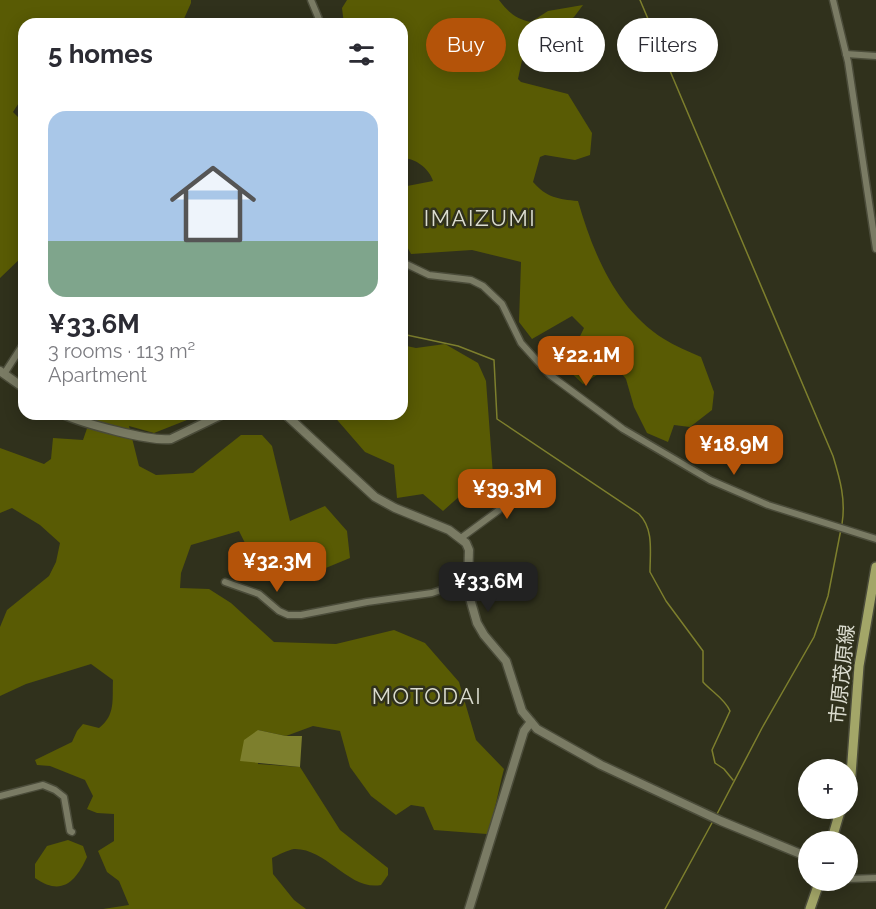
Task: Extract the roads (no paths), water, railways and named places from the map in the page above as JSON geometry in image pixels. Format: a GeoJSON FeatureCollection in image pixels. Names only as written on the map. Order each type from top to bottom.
{"type":"FeatureCollection","features":[{"type":"Feature","properties":{"kind":"main road","name":"市原茂原線"},"geometry":{"type":"LineString","coordinates":[[851,759],[859,666],[876,567]]}},
{"type":"Feature","properties":{"kind":"main road"},"geometry":{"type":"LineString","coordinates":[[810,909],[816,891]]}},
{"type":"Feature","properties":{"kind":"street"},"geometry":{"type":"LineString","coordinates":[[311,0],[318,18]]}},
{"type":"Feature","properties":{"kind":"street"},"geometry":{"type":"LineString","coordinates":[[833,0],[846,54],[873,206],[876,249]]}},
{"type":"Feature","properties":{"kind":"street"},"geometry":{"type":"LineString","coordinates":[[846,54],[876,56]]}},
{"type":"Feature","properties":{"kind":"street"},"geometry":{"type":"LineString","coordinates":[[408,265],[429,274],[471,280],[483,286],[502,304],[521,343],[542,367],[622,429],[710,480],[768,505],[876,539]]}},
{"type":"Feature","properties":{"kind":"street"},"geometry":{"type":"LineString","coordinates":[[18,351],[2,372],[18,384]]}},
{"type":"Feature","properties":{"kind":"street"},"geometry":{"type":"LineString","coordinates":[[84,420],[162,441],[171,440],[211,420]]}},
{"type":"Feature","properties":{"kind":"street"},"geometry":{"type":"LineString","coordinates":[[292,420],[375,497],[395,508],[449,530],[461,538],[469,550],[468,581],[477,623],[506,661],[518,702],[537,729],[589,759],[721,821],[798,853]]}},
{"type":"Feature","properties":{"kind":"street"},"geometry":{"type":"LineString","coordinates":[[461,538],[499,510],[504,503],[499,479]]}},
{"type":"Feature","properties":{"kind":"street"},"geometry":{"type":"LineString","coordinates":[[225,582],[259,594],[279,611],[288,615],[301,615],[367,602],[432,593],[468,581]]}},
{"type":"Feature","properties":{"kind":"street"},"geometry":{"type":"LineString","coordinates":[[469,909],[524,731],[531,722]]}},
{"type":"Feature","properties":{"kind":"street"},"geometry":{"type":"LineString","coordinates":[[0,796],[43,785],[55,790],[64,797],[72,832]]}},
{"type":"Feature","properties":{"kind":"street"},"geometry":{"type":"LineString","coordinates":[[858,878],[876,879]]}},
{"type":"Feature","properties":{"kind":"waterway"},"geometry":{"type":"LineString","coordinates":[[640,0],[833,456],[843,498],[842,524]]}},
{"type":"Feature","properties":{"kind":"waterway"},"geometry":{"type":"LineString","coordinates":[[408,335],[458,346],[494,360],[497,419],[639,514],[644,520],[650,541],[650,572],[666,601],[703,651],[703,682],[722,699],[730,711],[712,750],[715,763],[724,769],[733,780]]}},
{"type":"Feature","properties":{"kind":"waterway"},"geometry":{"type":"LineString","coordinates":[[717,814],[762,728],[814,637],[828,596],[841,529]]}},
{"type":"Feature","properties":{"kind":"waterway"},"geometry":{"type":"LineString","coordinates":[[665,909],[713,821]]}},
{"type":"Feature","properties":{"kind":"district","name":"IMAIZUMI"},"geometry":{"type":"Point","coordinates":[480,218]}},
{"type":"Feature","properties":{"kind":"district","name":"MOTODAI"},"geometry":{"type":"Point","coordinates":[427,696]}}]}
